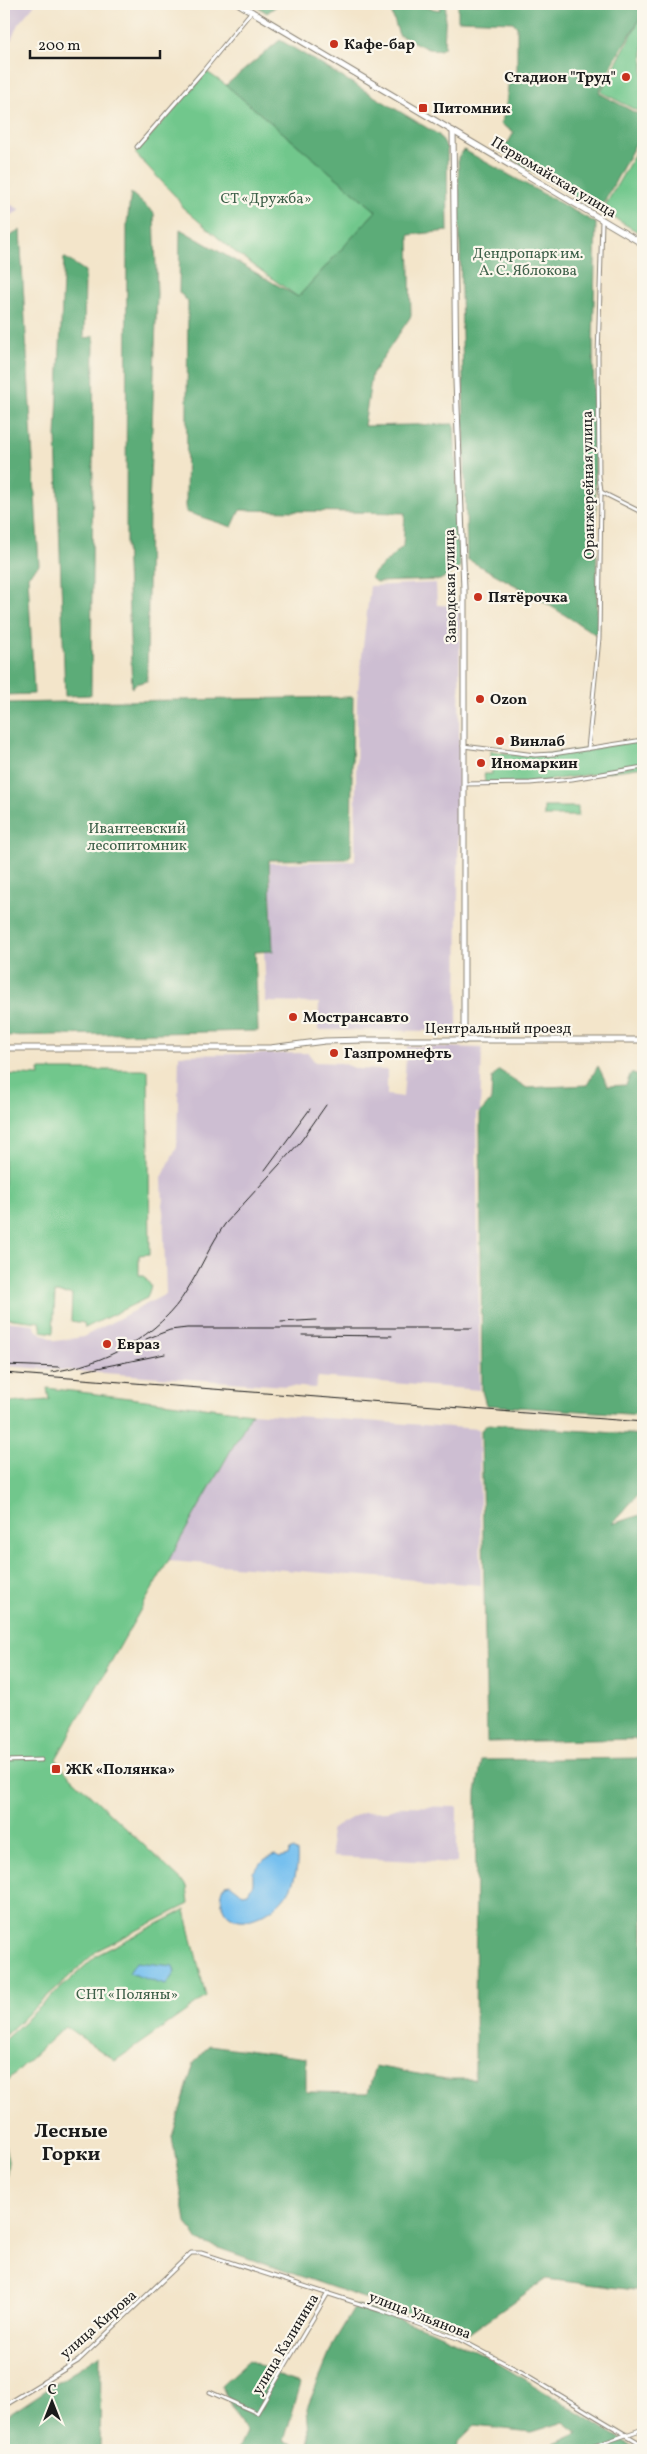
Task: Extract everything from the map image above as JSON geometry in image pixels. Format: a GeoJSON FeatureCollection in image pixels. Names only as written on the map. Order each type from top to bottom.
{"type":"FeatureCollection","features":[{"type":"Feature","properties":{"kind":"main road","name":"Первомайская улица"},"geometry":{"type":"LineString","coordinates":[[239,4],[643,244]]}},
{"type":"Feature","properties":{"kind":"main road","name":"Заводская улица"},"geometry":{"type":"LineString","coordinates":[[453,131],[456,381],[464,589],[464,1041]]}},
{"type":"Feature","properties":{"kind":"main road","name":"Центральный проезд"},"geometry":{"type":"LineString","coordinates":[[4,1048],[270,1048],[352,1040],[643,1040]]}},
{"type":"Feature","properties":{"kind":"street"},"geometry":{"type":"LineString","coordinates":[[137,147],[203,72],[252,11]]}},
{"type":"Feature","properties":{"kind":"street","name":"Оранжерейная улица"},"geometry":{"type":"LineString","coordinates":[[588,749],[599,638],[601,492],[599,476],[598,357],[602,220]]}},
{"type":"Feature","properties":{"kind":"street"},"geometry":{"type":"LineString","coordinates":[[601,492],[643,513]]}},
{"type":"Feature","properties":{"kind":"street"},"geometry":{"type":"LineString","coordinates":[[463,746],[535,754],[588,749],[643,740]]}},
{"type":"Feature","properties":{"kind":"street"},"geometry":{"type":"LineString","coordinates":[[463,784],[530,783],[572,779],[643,767]]}},
{"type":"Feature","properties":{"kind":"street"},"geometry":{"type":"LineString","coordinates":[[4,1761],[41,1760]]}},
{"type":"Feature","properties":{"kind":"street","name":"улица Кирова"},"geometry":{"type":"LineString","coordinates":[[4,2406],[78,2361],[191,2253],[201,2253]]}},
{"type":"Feature","properties":{"kind":"street","name":"улица Ульянова"},"geometry":{"type":"LineString","coordinates":[[201,2253],[457,2338],[523,2373],[643,2445]]}},
{"type":"Feature","properties":{"kind":"street","name":"улица Калинина"},"geometry":{"type":"LineString","coordinates":[[210,2392],[257,2413],[328,2294]]}},
{"type":"Feature","properties":{"kind":"street"},"geometry":{"type":"LineString","coordinates":[[641,2300],[643,2310]]}},
{"type":"Feature","properties":{"kind":"street"},"geometry":{"type":"LineString","coordinates":[[583,2450],[643,2428]]}},
{"type":"Feature","properties":{"kind":"shaded area"},"geometry":{"type":"Polygon","coordinates":[[[4,4],[35,4],[18,24],[4,57],[4,4]]]}},
{"type":"Feature","properties":{"kind":"shaded area"},"geometry":{"type":"Polygon","coordinates":[[[4,201],[21,210],[4,219],[4,201]]]}},
{"type":"Feature","properties":{"kind":"shaded area"},"geometry":{"type":"Polygon","coordinates":[[[436,583],[437,605],[460,606],[457,1031],[318,1030],[319,1003],[266,1002],[264,951],[273,951],[270,863],[355,861],[357,699],[370,586],[436,583]]]}},
{"type":"Feature","properties":{"kind":"shaded area"},"geometry":{"type":"Polygon","coordinates":[[[407,1046],[482,1048],[480,1113],[476,1113],[480,1390],[318,1377],[315,1388],[4,1366],[4,1321],[33,1324],[37,1331],[56,1341],[83,1337],[166,1294],[162,1178],[177,1146],[179,1055],[308,1053],[315,1062],[342,1063],[357,1069],[387,1070],[387,1095],[403,1097],[407,1046]]]}},
{"type":"Feature","properties":{"kind":"shaded area"},"geometry":{"type":"Polygon","coordinates":[[[252,1413],[479,1429],[481,1585],[168,1561],[252,1413]]]}},
{"type":"Feature","properties":{"kind":"shaded area"},"geometry":{"type":"Polygon","coordinates":[[[403,1806],[457,1807],[457,1863],[333,1857],[330,1830],[362,1812],[388,1811],[403,1806]]]}},
{"type":"Feature","properties":{"kind":"green space"},"geometry":{"type":"Polygon","coordinates":[[[253,4],[279,4],[267,13],[253,4]]]}},
{"type":"Feature","properties":{"kind":"green space"},"geometry":{"type":"Polygon","coordinates":[[[390,4],[400,7],[417,6],[440,10],[441,4],[446,4],[444,48],[440,50],[428,49],[399,35],[392,14],[388,9],[390,4]]]}},
{"type":"Feature","properties":{"kind":"green space"},"geometry":{"type":"Polygon","coordinates":[[[458,4],[582,4],[583,7],[587,4],[642,4],[641,17],[614,61],[599,93],[643,117],[643,130],[599,212],[498,150],[504,142],[508,143],[514,132],[500,124],[505,113],[509,77],[517,74],[517,27],[513,22],[458,20],[458,4]]]}},
{"type":"Feature","properties":{"kind":"green space","name":"Стадион \"Труд\""},"geometry":{"type":"Polygon","coordinates":[[[643,13],[643,114],[601,92],[643,13]]]}},
{"type":"Feature","properties":{"kind":"green space"},"geometry":{"type":"Polygon","coordinates":[[[280,40],[439,135],[447,148],[448,231],[409,235],[411,316],[372,374],[364,426],[454,424],[460,568],[440,580],[376,582],[370,577],[403,546],[405,513],[240,510],[232,527],[186,512],[188,302],[179,292],[180,229],[298,297],[376,211],[226,85],[280,40]]]}},
{"type":"Feature","properties":{"kind":"green space","name":"СТ «Дружба»"},"geometry":{"type":"Polygon","coordinates":[[[207,72],[226,85],[376,211],[298,297],[235,252],[182,207],[177,198],[135,153],[207,72]]]}},
{"type":"Feature","properties":{"kind":"green space"},"geometry":{"type":"Polygon","coordinates":[[[643,140],[643,235],[602,211],[643,140]]]}},
{"type":"Feature","properties":{"kind":"green space","name":"Дендропарк им. А. С. Яблокова"},"geometry":{"type":"Polygon","coordinates":[[[464,150],[596,223],[593,342],[598,636],[533,595],[467,559],[458,157],[464,150]]]}},
{"type":"Feature","properties":{"kind":"green space"},"geometry":{"type":"Polygon","coordinates":[[[131,193],[154,213],[157,294],[149,508],[147,681],[135,684],[132,688],[126,542],[127,223],[131,193]]]}},
{"type":"Feature","properties":{"kind":"green space"},"geometry":{"type":"Polygon","coordinates":[[[20,230],[39,565],[28,576],[34,694],[4,695],[4,240],[20,230]]]}},
{"type":"Feature","properties":{"kind":"green space"},"geometry":{"type":"Polygon","coordinates":[[[64,257],[85,271],[84,339],[94,336],[91,695],[65,696],[56,437],[64,257]]]}},
{"type":"Feature","properties":{"kind":"green space","name":"Ивантеевский лесопитомник"},"geometry":{"type":"Polygon","coordinates":[[[353,697],[351,855],[346,859],[269,860],[273,951],[255,952],[258,1031],[4,1036],[4,703],[353,697]]]}},
{"type":"Feature","properties":{"kind":"green space"},"geometry":{"type":"Polygon","coordinates":[[[643,740],[643,767],[530,783],[485,783],[484,774],[492,774],[491,751],[548,754],[643,740]]]}},
{"type":"Feature","properties":{"kind":"green space"},"geometry":{"type":"Polygon","coordinates":[[[544,807],[578,807],[578,816],[544,816],[544,807]]]}},
{"type":"Feature","properties":{"kind":"green space"},"geometry":{"type":"Polygon","coordinates":[[[598,1066],[608,1086],[626,1085],[631,1073],[643,1078],[643,1415],[486,1405],[482,1391],[480,1113],[491,1100],[492,1078],[499,1070],[527,1088],[587,1085],[598,1066]]]}},
{"type":"Feature","properties":{"kind":"green space"},"geometry":{"type":"Polygon","coordinates":[[[39,1070],[148,1070],[150,1254],[139,1255],[139,1275],[143,1275],[151,1286],[147,1298],[85,1328],[84,1323],[71,1321],[72,1294],[55,1293],[53,1333],[42,1331],[40,1322],[4,1318],[4,1074],[40,1076],[39,1070]]]}},
{"type":"Feature","properties":{"kind":"green space"},"geometry":{"type":"Polygon","coordinates":[[[47,1388],[252,1413],[56,1759],[61,1767],[187,1886],[189,1904],[98,1950],[4,2036],[4,1403],[49,1400],[47,1388]]]}},
{"type":"Feature","properties":{"kind":"green space"},"geometry":{"type":"Polygon","coordinates":[[[488,1424],[643,1435],[643,1489],[612,1524],[643,1514],[643,1739],[487,1742],[481,1430],[488,1424]]]}},
{"type":"Feature","properties":{"kind":"green space"},"geometry":{"type":"Polygon","coordinates":[[[643,1758],[643,2291],[546,2279],[468,2334],[198,2241],[186,2222],[172,2137],[194,2063],[209,2045],[306,2058],[306,2092],[368,2093],[375,2066],[445,2079],[475,2079],[476,1792],[482,1760],[643,1758]]]}},
{"type":"Feature","properties":{"kind":"green space","name":"СНТ «Поляны»"},"geometry":{"type":"Polygon","coordinates":[[[185,1910],[206,1997],[115,2061],[65,2026],[4,2084],[4,2040],[97,1955],[185,1910]]]}},
{"type":"Feature","properties":{"kind":"green space"},"geometry":{"type":"Polygon","coordinates":[[[4,2141],[8,2161],[4,2200],[4,2141]]]}},
{"type":"Feature","properties":{"kind":"green space"},"geometry":{"type":"Polygon","coordinates":[[[356,2305],[431,2330],[483,2354],[639,2450],[541,2450],[578,2433],[564,2422],[532,2432],[474,2426],[458,2442],[457,2450],[238,2450],[246,2433],[221,2385],[249,2360],[286,2379],[301,2383],[284,2441],[310,2449],[307,2408],[334,2342],[356,2305]]]}},
{"type":"Feature","properties":{"kind":"green space"},"geometry":{"type":"Polygon","coordinates":[[[101,2354],[100,2450],[4,2450],[4,2418],[101,2354]]]}},
{"type":"Feature","properties":{"kind":"water"},"geometry":{"type":"Polygon","coordinates":[[[293,1849],[297,1852],[294,1880],[290,1889],[279,1903],[271,1910],[251,1919],[240,1920],[229,1916],[221,1901],[225,1885],[230,1884],[243,1894],[248,1893],[253,1884],[253,1872],[265,1859],[276,1855],[279,1858],[288,1856],[289,1852],[293,1849]]]}},
{"type":"Feature","properties":{"kind":"water"},"geometry":{"type":"Polygon","coordinates":[[[136,1962],[173,1966],[175,1972],[166,1985],[161,1984],[129,1973],[136,1962]]]}},
{"type":"Feature","properties":{"kind":"railway"},"geometry":{"type":"LineString","coordinates":[[51,1372],[90,1363],[110,1355],[128,1346],[162,1321],[187,1290],[225,1224],[301,1141],[326,1105]]}},
{"type":"Feature","properties":{"kind":"railway"},"geometry":{"type":"LineString","coordinates":[[265,1170],[310,1109]]}},
{"type":"Feature","properties":{"kind":"railway"},"geometry":{"type":"LineString","coordinates":[[281,1322],[316,1320]]}},
{"type":"Feature","properties":{"kind":"railway"},"geometry":{"type":"LineString","coordinates":[[146,1339],[170,1330],[187,1328],[472,1328]]}},
{"type":"Feature","properties":{"kind":"railway"},"geometry":{"type":"LineString","coordinates":[[302,1335],[392,1336]]}},
{"type":"Feature","properties":{"kind":"railway"},"geometry":{"type":"LineString","coordinates":[[83,1371],[165,1354]]}},
{"type":"Feature","properties":{"kind":"railway"},"geometry":{"type":"LineString","coordinates":[[4,1365],[59,1367]]}},
{"type":"Feature","properties":{"kind":"railway"},"geometry":{"type":"LineString","coordinates":[[4,1373],[643,1422]]}},
{"type":"Feature","properties":{"kind":"place","name":"Кафе-бар"},"geometry":{"type":"Point","coordinates":[334,44]}},
{"type":"Feature","properties":{"kind":"place","name":"Стадион \"Труд\""},"geometry":{"type":"Point","coordinates":[626,77]}},
{"type":"Feature","properties":{"kind":"place","name":"Питомник"},"geometry":{"type":"Point","coordinates":[423,108]}},
{"type":"Feature","properties":{"kind":"place","name":"Пятёрочка"},"geometry":{"type":"Point","coordinates":[478,597]}},
{"type":"Feature","properties":{"kind":"place","name":"Ozon"},"geometry":{"type":"Point","coordinates":[480,699]}},
{"type":"Feature","properties":{"kind":"place","name":"Винлаб"},"geometry":{"type":"Point","coordinates":[500,741]}},
{"type":"Feature","properties":{"kind":"place","name":"Иномаркин"},"geometry":{"type":"Point","coordinates":[481,763]}},
{"type":"Feature","properties":{"kind":"place","name":"Мострансавто"},"geometry":{"type":"Point","coordinates":[293,1017]}},
{"type":"Feature","properties":{"kind":"place","name":"Газпромнефть"},"geometry":{"type":"Point","coordinates":[334,1053]}},
{"type":"Feature","properties":{"kind":"place","name":"Евраз"},"geometry":{"type":"Point","coordinates":[107,1344]}},
{"type":"Feature","properties":{"kind":"place","name":"ЖК «Полянка»"},"geometry":{"type":"Point","coordinates":[56,1769]}},
{"type":"Feature","properties":{"kind":"district","name":"Лесные Горки"},"geometry":{"type":"Point","coordinates":[71,2142]}}]}
